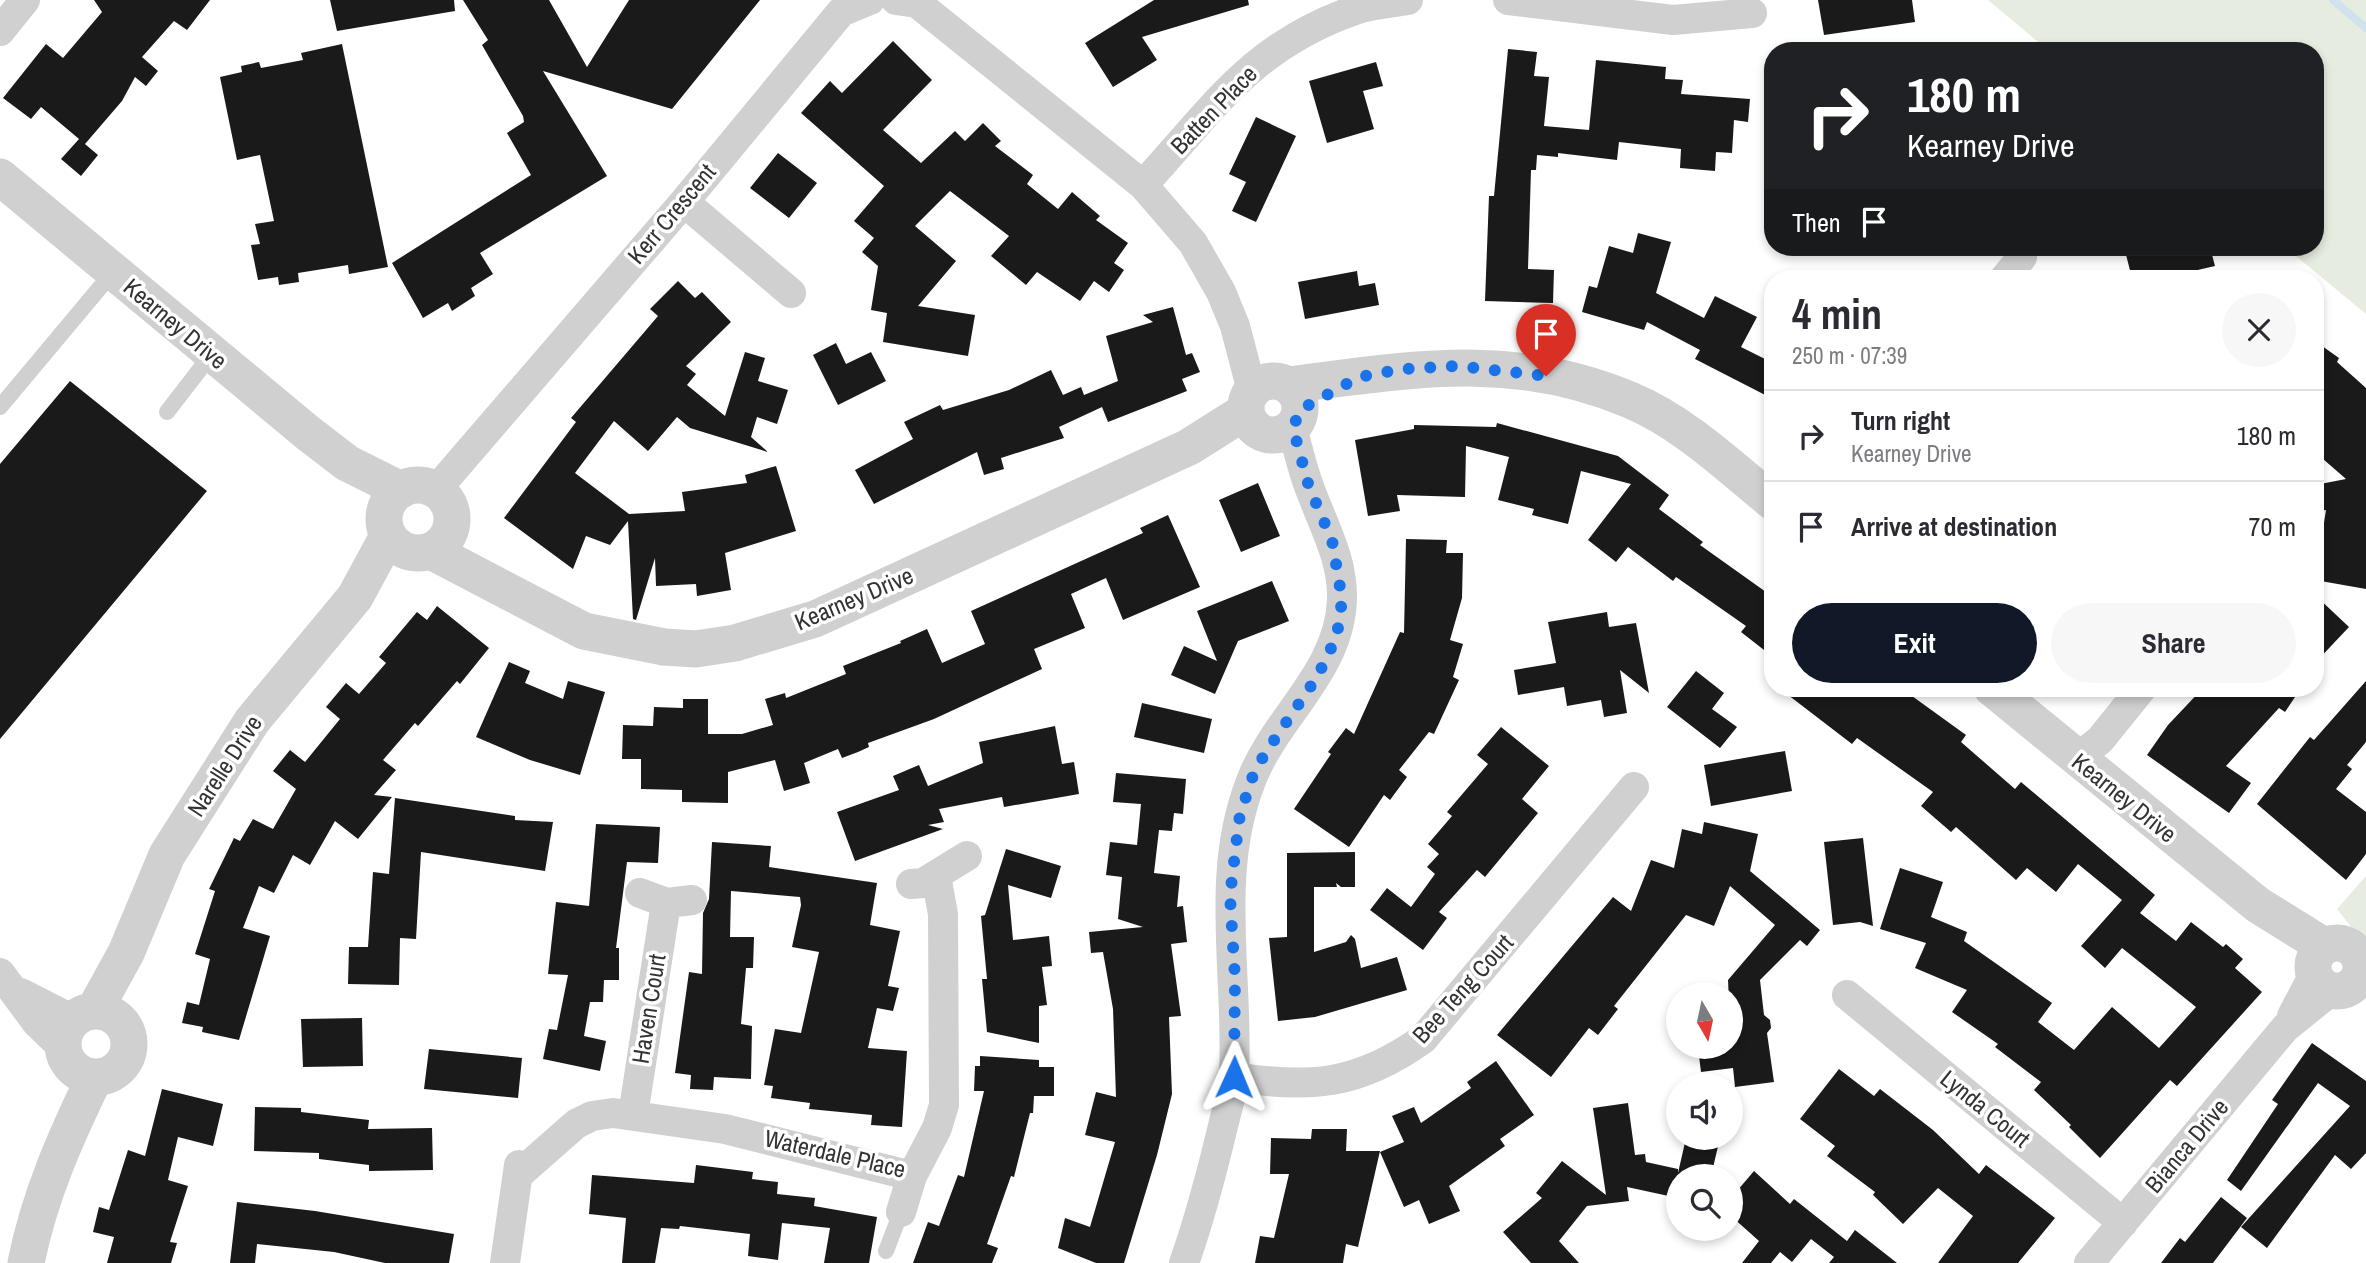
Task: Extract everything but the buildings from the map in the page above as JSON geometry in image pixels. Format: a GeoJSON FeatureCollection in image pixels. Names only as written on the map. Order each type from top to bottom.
{"type":"FeatureCollection","features":[{"type":"Feature","properties":{"kind":"street"},"geometry":{"type":"LineString","coordinates":[[0,31],[25,0]]}},
{"type":"Feature","properties":{"kind":"street","name":"Kerr Crescent"},"geometry":{"type":"LineString","coordinates":[[419,521],[481,439],[684,202],[841,12],[870,0]]}},
{"type":"Feature","properties":{"kind":"street"},"geometry":{"type":"LineString","coordinates":[[896,0],[917,3],[1143,185],[1193,243],[1221,292],[1332,540],[1342,599],[1339,625],[1329,654],[1315,680],[1264,755],[1251,780],[1239,820],[1230,896],[1235,978],[1234,1077],[1202,1208],[1184,1263]]}},
{"type":"Feature","properties":{"kind":"street","name":"Batten Place"},"geometry":{"type":"LineString","coordinates":[[1143,185],[1244,72],[1299,34],[1357,9],[1408,0]]}},
{"type":"Feature","properties":{"kind":"street"},"geometry":{"type":"LineString","coordinates":[[1508,0],[1673,20],[1752,13]]}},
{"type":"Feature","properties":{"kind":"street","name":"Kearney Drive"},"geometry":{"type":"LineString","coordinates":[[2,180],[211,355],[505,592],[584,631],[621,641],[696,649],[735,643],[815,619],[1273,409],[1359,377],[1402,369],[1458,366],[1572,379],[1632,400],[1700,442],[1764,495]]}},
{"type":"Feature","properties":{"kind":"street"},"geometry":{"type":"LineString","coordinates":[[684,202],[791,293]]}},
{"type":"Feature","properties":{"kind":"street","name":"Narelle Drive"},"geometry":{"type":"LineString","coordinates":[[26,1263],[43,1200],[65,1138],[87,1041],[167,855],[245,732],[419,521]]}},
{"type":"Feature","properties":{"kind":"street","name":"Kearney Drive"},"geometry":{"type":"LineString","coordinates":[[2002,697],[2076,760],[2258,905],[2340,976]]}},
{"type":"Feature","properties":{"kind":"street"},"geometry":{"type":"LineString","coordinates":[[2076,760],[2100,740],[2135,697]]}},
{"type":"Feature","properties":{"kind":"street","name":"Bee Teng Court"},"geometry":{"type":"LineString","coordinates":[[1234,1077],[1313,1083],[1354,1077],[1395,1059],[1423,1039],[1634,787]]}},
{"type":"Feature","properties":{"kind":"street","name":"Waterdale Place"},"geometry":{"type":"LineString","coordinates":[[505,1263],[519,1170],[581,1121],[608,1113],[752,1135],[912,1176],[937,1128],[944,1105],[943,927],[924,880],[967,856]]}},
{"type":"Feature","properties":{"kind":"street","name":"Haven Court"},"geometry":{"type":"LineString","coordinates":[[633,1115],[666,899]]}},
{"type":"Feature","properties":{"kind":"street","name":"Bianca Drive"},"geometry":{"type":"LineString","coordinates":[[2089,1263],[2285,1028],[2340,976]]}},
{"type":"Feature","properties":{"kind":"street"},"geometry":{"type":"LineString","coordinates":[[6,980],[37,1023],[87,1041]]}},
{"type":"Feature","properties":{"kind":"street","name":"Lynda Court"},"geometry":{"type":"LineString","coordinates":[[1847,995],[2123,1223]]}},
{"type":"Feature","properties":{"kind":"street"},"geometry":{"type":"LineString","coordinates":[[901,1212],[912,1176]]}},
{"type":"Feature","properties":{"kind":"lane"},"geometry":{"type":"LineString","coordinates":[[0,407],[113,272]]}},
{"type":"Feature","properties":{"kind":"lane"},"geometry":{"type":"LineString","coordinates":[[167,412],[211,355]]}},
{"type":"Feature","properties":{"kind":"lane"},"geometry":{"type":"LineString","coordinates":[[886,1251],[901,1212]]}},
{"type":"Feature","properties":{"kind":"shaded area"},"geometry":{"type":"Polygon","coordinates":[[[1988,0],[2366,0],[2366,314],[2324,279],[2324,270],[2313,270],[2296,256],[2324,256],[2324,42],[2038,42],[1988,0]]]}},
{"type":"Feature","properties":{"kind":"shaded area"},"geometry":{"type":"Polygon","coordinates":[[[2366,876],[2366,946],[2337,909],[2366,876]]]}},
{"type":"Feature","properties":{"kind":"waterway"},"geometry":{"type":"LineString","coordinates":[[2333,0],[2366,28]]}},
{"type":"Feature","properties":{"kind":"route"},"geometry":{"type":"LineString","coordinates":[[1234,1077],[1235,978],[1230,896],[1232,859],[1239,820],[1251,780],[1264,755],[1315,680],[1329,654],[1339,625],[1342,599],[1332,540],[1309,487],[1293,428],[1300,410],[1359,377],[1402,369],[1458,366],[1546,376]]}}]}
